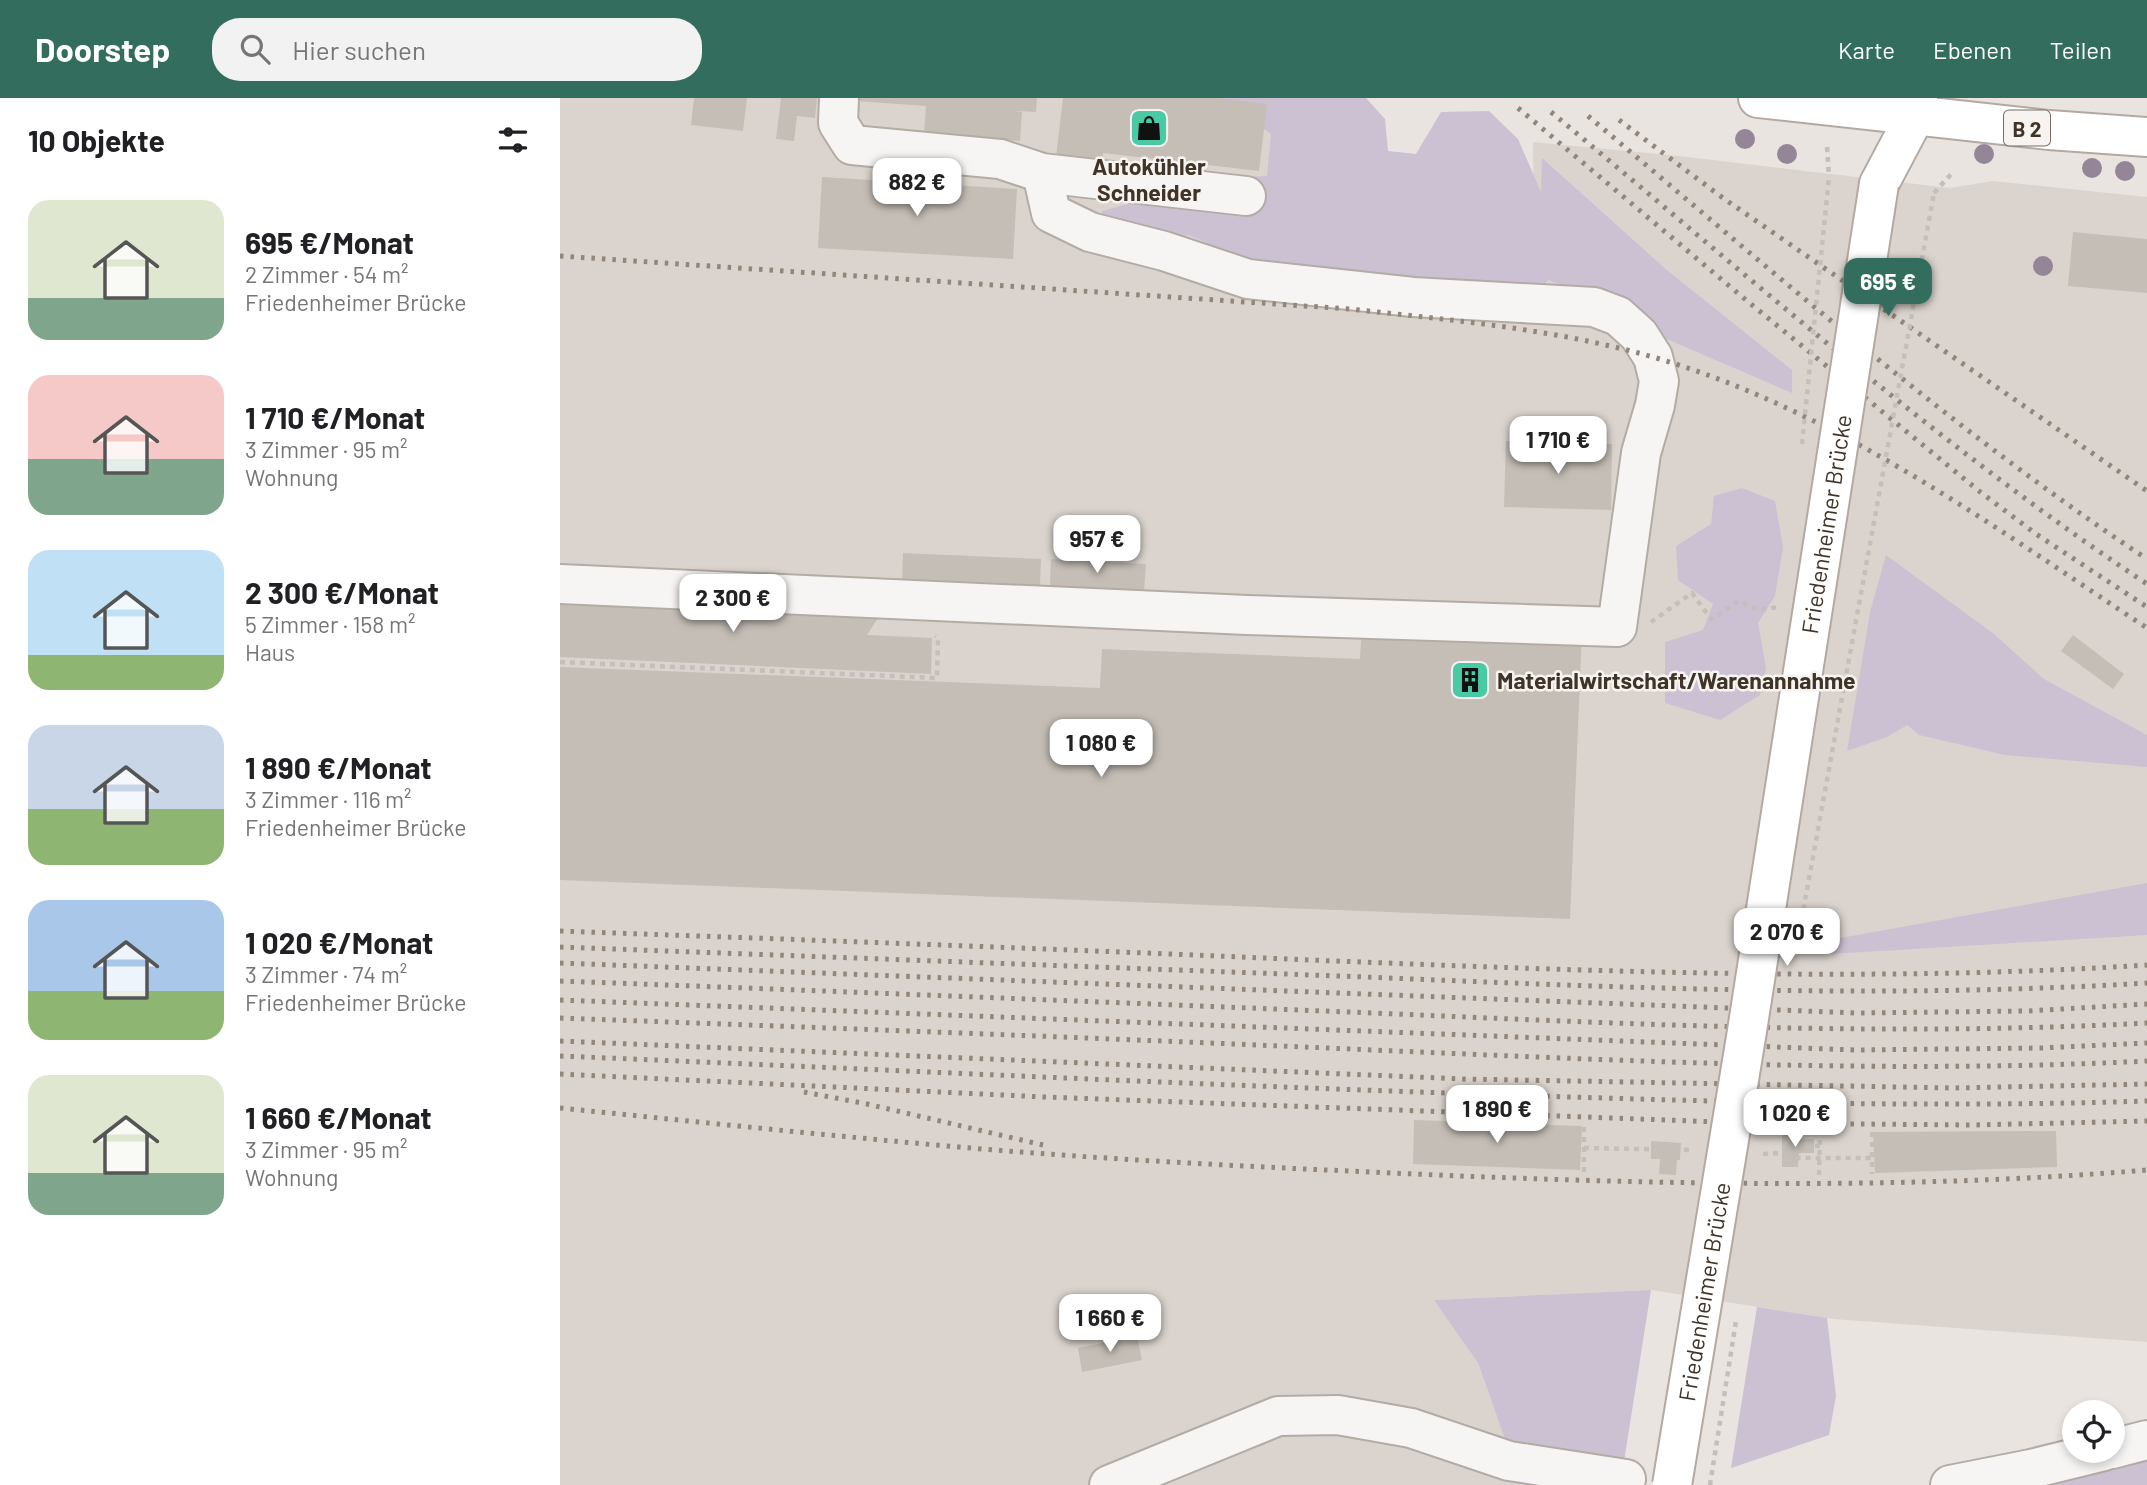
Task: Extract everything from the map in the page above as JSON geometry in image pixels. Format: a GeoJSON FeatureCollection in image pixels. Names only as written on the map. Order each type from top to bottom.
{"type":"FeatureCollection","features":[{"type":"Feature","properties":{"kind":"main road","name":"B 2"},"geometry":{"type":"LineString","coordinates":[[1758,98],[1917,107],[2144,139]]}},
{"type":"Feature","properties":{"kind":"main road","name":"Friedenheimer Brücke"},"geometry":{"type":"LineString","coordinates":[[1865,104],[1879,184]]}},
{"type":"Feature","properties":{"kind":"main road","name":"Friedenheimer Brücke"},"geometry":{"type":"LineString","coordinates":[[1672,1485],[1747,1031],[1879,184],[1917,107]]}},
{"type":"Feature","properties":{"kind":"lane"},"geometry":{"type":"LineString","coordinates":[[839,98],[838,123],[852,145],[1000,159],[1042,173],[1246,196]]}},
{"type":"Feature","properties":{"kind":"lane"},"geometry":{"type":"LineString","coordinates":[[560,584],[1247,615],[1617,628],[1641,453],[1659,382],[1653,357],[1639,335],[1618,316],[1594,307],[1413,296],[1248,279],[1164,251],[1090,232],[1051,213],[1042,173]]}},
{"type":"Feature","properties":{"kind":"lane"},"geometry":{"type":"LineString","coordinates":[[1109,1485],[1278,1416],[1338,1415],[1410,1428],[1509,1461],[1626,1479]]}},
{"type":"Feature","properties":{"kind":"lane"},"geometry":{"type":"LineString","coordinates":[[2125,1445],[2147,1440]]}},
{"type":"Feature","properties":{"kind":"lane"},"geometry":{"type":"LineString","coordinates":[[1950,1485],[2062,1461]]}},
{"type":"Feature","properties":{"kind":"path"},"geometry":{"type":"LineString","coordinates":[[1827,147],[1829,177]]}},
{"type":"Feature","properties":{"kind":"path","name":"Friedenheimer Brücke"},"geometry":{"type":"LineString","coordinates":[[1796,950],[1934,192],[1953,173]]}},
{"type":"Feature","properties":{"kind":"path"},"geometry":{"type":"LineString","coordinates":[[1664,613],[1692,593],[1711,619],[1739,601],[1758,610],[1783,606]]}},
{"type":"Feature","properties":{"kind":"path"},"geometry":{"type":"LineString","coordinates":[[560,662],[731,667],[937,678],[938,659]]}},
{"type":"Feature","properties":{"kind":"path"},"geometry":{"type":"LineString","coordinates":[[1584,1125],[1584,1172]]}},
{"type":"Feature","properties":{"kind":"path"},"geometry":{"type":"LineString","coordinates":[[1872,1132],[1872,1174]]}},
{"type":"Feature","properties":{"kind":"path"},"geometry":{"type":"LineString","coordinates":[[1819,1133],[1819,1175]]}},
{"type":"Feature","properties":{"kind":"path"},"geometry":{"type":"LineString","coordinates":[[1784,1153],[1799,1146],[1819,1146]]}},
{"type":"Feature","properties":{"kind":"path"},"geometry":{"type":"LineString","coordinates":[[1584,1148],[1694,1150]]}},
{"type":"Feature","properties":{"kind":"path"},"geometry":{"type":"LineString","coordinates":[[1763,1154],[1784,1153],[1799,1158],[1872,1158]]}},
{"type":"Feature","properties":{"kind":"shaded area"},"geometry":{"type":"Polygon","coordinates":[[[560,98],[1292,98],[1266,292],[1535,299],[1533,142],[1950,188],[1993,181],[2147,197],[2147,1342],[1833,1319],[1651,1290],[1435,1300],[1478,1363],[1507,1445],[1621,1485],[560,1485],[560,98]]]}},
{"type":"Feature","properties":{"kind":"shaded area"},"geometry":{"type":"Polygon","coordinates":[[[1218,98],[1366,98],[1385,119],[1388,151],[1416,154],[1441,112],[1489,111],[1518,139],[1541,192],[1542,158],[1668,271],[1792,370],[1792,393],[1662,337],[1650,319],[1582,295],[1549,280],[1510,309],[1314,298],[1282,263],[1253,264],[1189,235],[1154,237],[1104,223],[1102,211],[1128,204],[1175,198],[1235,177],[1267,176],[1271,134],[1218,98]]]}},
{"type":"Feature","properties":{"kind":"shaded area"},"geometry":{"type":"Polygon","coordinates":[[[1742,488],[1775,501],[1783,547],[1775,596],[1758,623],[1766,668],[1760,695],[1720,720],[1665,703],[1665,642],[1703,630],[1713,604],[1678,580],[1676,546],[1711,524],[1714,496],[1742,488]]]}},
{"type":"Feature","properties":{"kind":"shaded area"},"geometry":{"type":"Polygon","coordinates":[[[1886,555],[1994,634],[2044,679],[2147,735],[2147,767],[2005,755],[1919,735],[1907,725],[1887,737],[1847,751],[1870,612],[1886,555]]]}},
{"type":"Feature","properties":{"kind":"shaded area"},"geometry":{"type":"Polygon","coordinates":[[[2147,883],[2147,935],[1830,954],[1829,940],[2147,883]]]}},
{"type":"Feature","properties":{"kind":"shaded area"},"geometry":{"type":"Polygon","coordinates":[[[1651,1290],[1623,1468],[1507,1445],[1478,1363],[1434,1300],[1651,1290]]]}},
{"type":"Feature","properties":{"kind":"shaded area"},"geometry":{"type":"Polygon","coordinates":[[[1757,1307],[1827,1318],[1836,1396],[1829,1435],[1731,1468],[1757,1307]]]}},
{"type":"Feature","properties":{"kind":"shaded area"},"geometry":{"type":"Polygon","coordinates":[[[2147,1453],[2147,1485],[2023,1485],[2108,1463],[2125,1463],[2125,1459],[2147,1453]]]}},
{"type":"Feature","properties":{"kind":"building"},"geometry":{"type":"Polygon","coordinates":[[[694,98],[747,98],[743,131],[691,125],[694,98]]]}},
{"type":"Feature","properties":{"kind":"building"},"geometry":{"type":"Polygon","coordinates":[[[781,98],[817,98],[815,118],[797,116],[794,141],[776,139],[781,98]]]}},
{"type":"Feature","properties":{"kind":"building"},"geometry":{"type":"Polygon","coordinates":[[[855,98],[1037,98],[1036,112],[1014,111],[1022,112],[1020,141],[924,134],[926,106],[855,101],[855,98]]]}},
{"type":"Feature","properties":{"kind":"building"},"geometry":{"type":"Polygon","coordinates":[[[1063,98],[1217,98],[1267,104],[1259,171],[1103,153],[1102,162],[1056,157],[1063,98]]]}},
{"type":"Feature","properties":{"kind":"building"},"geometry":{"type":"Polygon","coordinates":[[[822,177],[1017,189],[1013,259],[818,248],[822,177]]]}},
{"type":"Feature","properties":{"kind":"building"},"geometry":{"type":"Polygon","coordinates":[[[2073,232],[2147,239],[2147,293],[2068,286],[2073,232]]]}},
{"type":"Feature","properties":{"kind":"building"},"geometry":{"type":"Polygon","coordinates":[[[1506,441],[1612,444],[1611,510],[1504,507],[1506,441]]]}},
{"type":"Feature","properties":{"kind":"building"},"geometry":{"type":"Polygon","coordinates":[[[903,553],[1041,559],[1040,586],[902,581],[903,553]]]}},
{"type":"Feature","properties":{"kind":"building"},"geometry":{"type":"Polygon","coordinates":[[[1051,559],[1146,564],[1144,591],[1050,587],[1051,559]]]}},
{"type":"Feature","properties":{"kind":"building"},"geometry":{"type":"Polygon","coordinates":[[[560,591],[883,610],[867,635],[932,638],[931,674],[560,657],[560,591]]]}},
{"type":"Feature","properties":{"kind":"building"},"geometry":{"type":"Polygon","coordinates":[[[1362,623],[1582,632],[1570,919],[560,880],[560,667],[1100,688],[1102,649],[1360,659],[1362,623]]]}},
{"type":"Feature","properties":{"kind":"building"},"geometry":{"type":"Polygon","coordinates":[[[2073,635],[2124,674],[2113,689],[2061,651],[2073,635]]]}},
{"type":"Feature","properties":{"kind":"building"},"geometry":{"type":"Polygon","coordinates":[[[1414,1120],[1582,1126],[1580,1170],[1413,1164],[1414,1120]]]}},
{"type":"Feature","properties":{"kind":"building"},"geometry":{"type":"Polygon","coordinates":[[[2056,1131],[2057,1167],[1875,1173],[1873,1132],[2056,1131]]]}},
{"type":"Feature","properties":{"kind":"building"},"geometry":{"type":"Polygon","coordinates":[[[1782,1134],[1799,1134],[1799,1139],[1814,1139],[1814,1153],[1799,1153],[1798,1167],[1782,1167],[1782,1134]]]}},
{"type":"Feature","properties":{"kind":"building"},"geometry":{"type":"Polygon","coordinates":[[[1651,1141],[1681,1143],[1676,1175],[1659,1174],[1660,1159],[1651,1159],[1651,1141]]]}},
{"type":"Feature","properties":{"kind":"building"},"geometry":{"type":"Polygon","coordinates":[[[1137,1336],[1142,1360],[1082,1372],[1078,1348],[1137,1336]]]}},
{"type":"Feature","properties":{"kind":"railway"},"geometry":{"type":"LineString","coordinates":[[1518,108],[1979,491],[2036,534],[2147,607]]}},
{"type":"Feature","properties":{"kind":"railway"},"geometry":{"type":"LineString","coordinates":[[1551,112],[1917,416],[1992,474],[2147,584]]}},
{"type":"Feature","properties":{"kind":"railway"},"geometry":{"type":"LineString","coordinates":[[1588,116],[1931,402],[2074,509],[2147,559]]}},
{"type":"Feature","properties":{"kind":"railway"},"geometry":{"type":"LineString","coordinates":[[1619,120],[1723,198],[2147,491]]}},
{"type":"Feature","properties":{"kind":"railway"},"geometry":{"type":"LineString","coordinates":[[560,256],[1350,309],[1541,332],[1616,347],[1720,380],[1785,407],[1848,439],[1970,511],[2147,628]]}},
{"type":"Feature","properties":{"kind":"railway"},"geometry":{"type":"LineString","coordinates":[[560,931],[1624,971],[1938,973],[2147,965]]}},
{"type":"Feature","properties":{"kind":"railway"},"geometry":{"type":"LineString","coordinates":[[560,947],[1658,988],[1854,991],[2049,988],[2147,983]]}},
{"type":"Feature","properties":{"kind":"railway"},"geometry":{"type":"LineString","coordinates":[[560,963],[1857,1013],[2028,1011],[2147,1004]]}},
{"type":"Feature","properties":{"kind":"railway"},"geometry":{"type":"LineString","coordinates":[[560,981],[1760,1027],[1954,1029],[2147,1023]]}},
{"type":"Feature","properties":{"kind":"railway"},"geometry":{"type":"LineString","coordinates":[[560,1000],[1854,1050],[2041,1048],[2147,1043]]}},
{"type":"Feature","properties":{"kind":"railway"},"geometry":{"type":"LineString","coordinates":[[560,1018],[1760,1065],[1954,1066],[2147,1061]]}},
{"type":"Feature","properties":{"kind":"railway"},"geometry":{"type":"LineString","coordinates":[[560,1041],[1464,1079],[1953,1088],[2147,1084]]}},
{"type":"Feature","properties":{"kind":"railway"},"geometry":{"type":"LineString","coordinates":[[560,1056],[1271,1087],[1668,1100],[1907,1104],[2147,1101]]}},
{"type":"Feature","properties":{"kind":"railway"},"geometry":{"type":"LineString","coordinates":[[560,1074],[1045,1097],[1747,1123],[1972,1125],[2147,1121]]}},
{"type":"Feature","properties":{"kind":"railway"},"geometry":{"type":"LineString","coordinates":[[804,1092],[1043,1145]]}},
{"type":"Feature","properties":{"kind":"railway"},"geometry":{"type":"LineString","coordinates":[[560,1108],[1042,1154],[1460,1176],[1804,1184],[1976,1180],[2147,1170]]}},
{"type":"Feature","properties":{"kind":"place","name":"Autokühler Schneider"},"geometry":{"type":"Point","coordinates":[1149,128]}},
{"type":"Feature","properties":{"kind":"place","name":"Materialwirtschaft/Warenannahme"},"geometry":{"type":"Point","coordinates":[1470,680]}}]}
